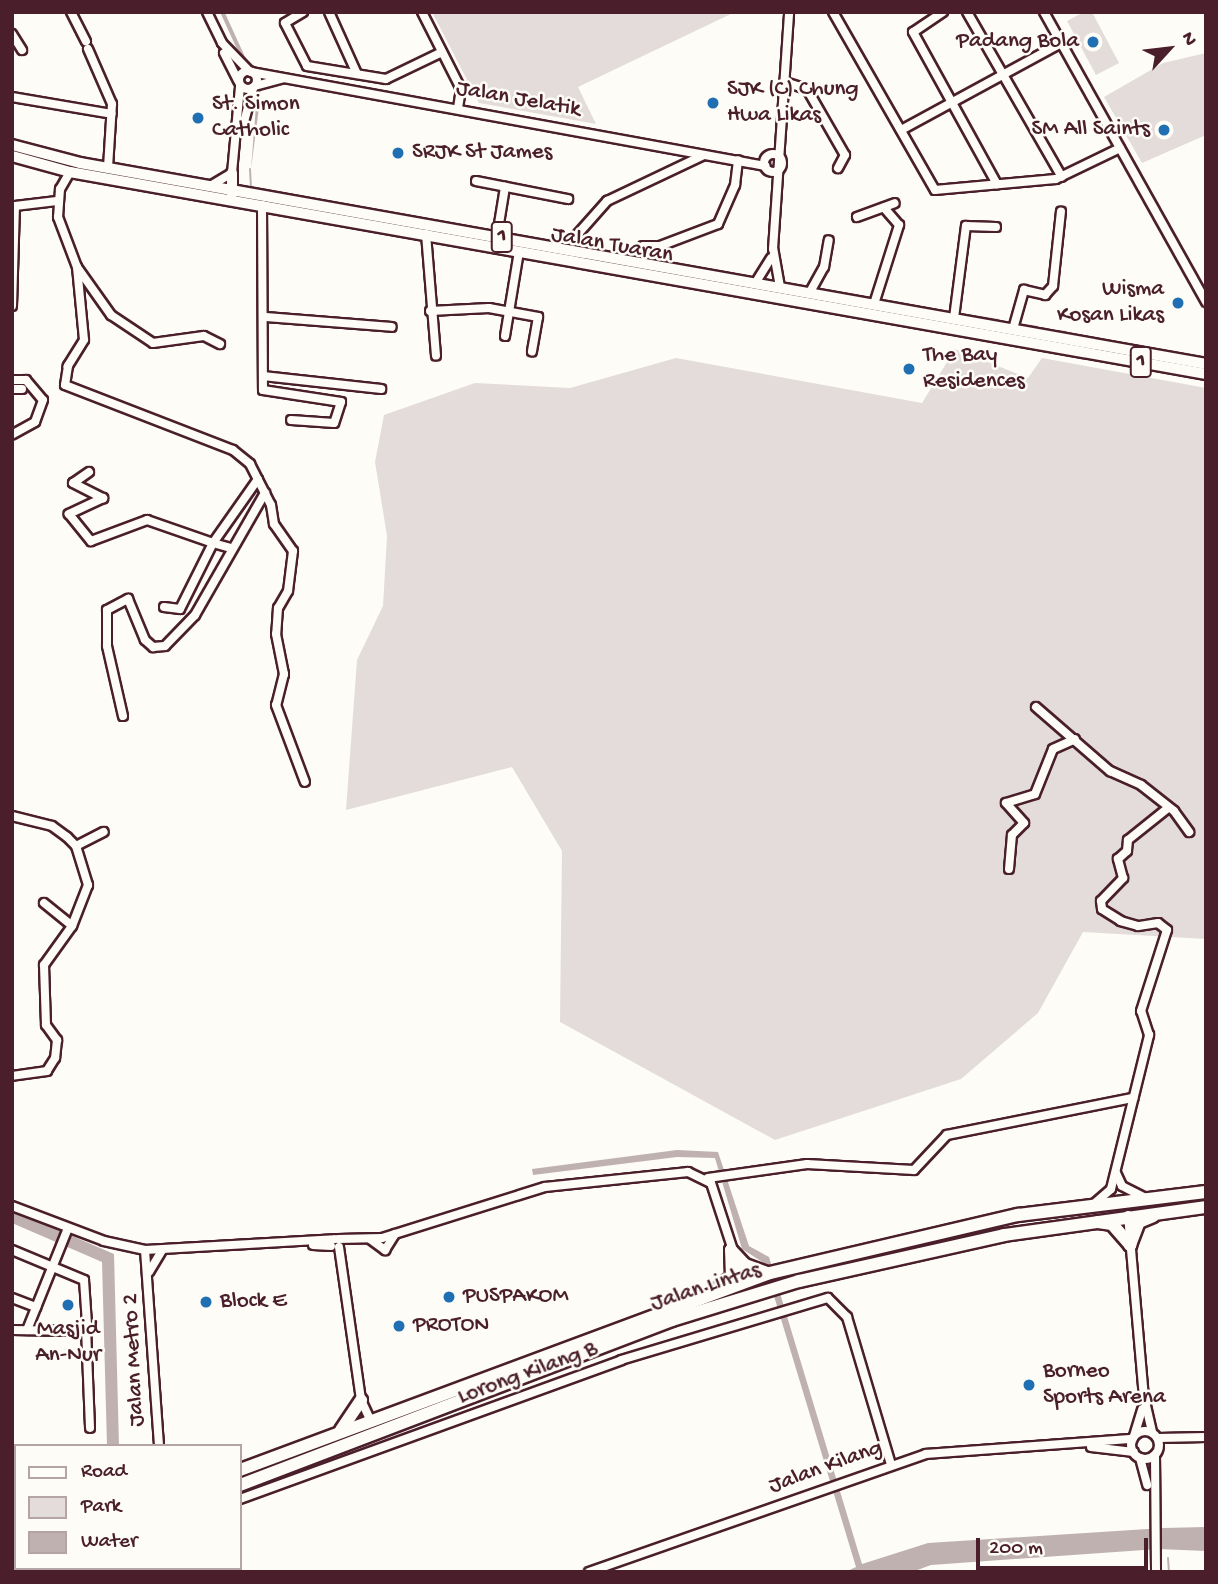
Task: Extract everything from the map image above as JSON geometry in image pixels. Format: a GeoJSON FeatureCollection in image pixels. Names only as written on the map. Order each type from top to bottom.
{"type":"FeatureCollection","features":[{"type":"Feature","properties":{"kind":"highway","name":"Jalan Lintas"},"geometry":{"type":"LineString","coordinates":[[502,1371],[508,1360],[568,1345],[693,1298],[770,1273],[934,1232],[1067,1208],[1206,1192]]}},
{"type":"Feature","properties":{"kind":"highway"},"geometry":{"type":"LineString","coordinates":[[1067,1208],[1113,1206],[1128,1215]]}},
{"type":"Feature","properties":{"kind":"highway","name":"Jalan Lintas"},"geometry":{"type":"LineString","coordinates":[[242,1484],[317,1460],[515,1380],[732,1301],[856,1265],[1082,1220],[1206,1206]]}},
{"type":"Feature","properties":{"kind":"highway"},"geometry":{"type":"LineString","coordinates":[[1082,1220],[1112,1224],[1130,1245],[1142,1219],[1170,1210]]}},
{"type":"Feature","properties":{"kind":"highway"},"geometry":{"type":"LineString","coordinates":[[731,1250],[754,1270],[770,1273]]}},
{"type":"Feature","properties":{"kind":"highway"},"geometry":{"type":"LineString","coordinates":[[693,1298],[730,1280],[731,1250]]}},
{"type":"Feature","properties":{"kind":"highway"},"geometry":{"type":"LineString","coordinates":[[732,1301],[743,1281]]}},
{"type":"Feature","properties":{"kind":"highway"},"geometry":{"type":"LineString","coordinates":[[242,1469],[502,1371],[515,1380]]}},
{"type":"Feature","properties":{"kind":"highway"},"geometry":{"type":"LineString","coordinates":[[332,1436],[353,1420],[361,1400]]}},
{"type":"Feature","properties":{"kind":"highway"},"geometry":{"type":"LineString","coordinates":[[371,1421],[390,1431]]}},
{"type":"Feature","properties":{"kind":"highway"},"geometry":{"type":"LineString","coordinates":[[280,1457],[309,1453],[317,1460]]}},
{"type":"Feature","properties":{"kind":"main road","name":"Jalan Tuaran"},"geometry":{"type":"LineString","coordinates":[[12,145],[108,168],[756,282]]}},
{"type":"Feature","properties":{"kind":"main road","name":"Jalan Tuaran"},"geometry":{"type":"LineString","coordinates":[[12,156],[71,172],[1205,366]]}},
{"type":"Feature","properties":{"kind":"main road"},"geometry":{"type":"LineString","coordinates":[[232,173],[230,189],[236,197],[292,210]]}},
{"type":"Feature","properties":{"kind":"main road"},"geometry":{"type":"LineString","coordinates":[[498,237],[524,251]]}},
{"type":"Feature","properties":{"kind":"main road"},"geometry":{"type":"LineString","coordinates":[[756,282],[761,290],[780,292]]}},
{"type":"Feature","properties":{"kind":"main road","name":"Jalan Tuaran"},"geometry":{"type":"LineString","coordinates":[[780,292],[810,292],[875,301],[1077,345]]}},
{"type":"Feature","properties":{"kind":"street"},"geometry":{"type":"LineString","coordinates":[[71,12],[87,45],[112,114],[108,168]]}},
{"type":"Feature","properties":{"kind":"street"},"geometry":{"type":"LineString","coordinates":[[206,12],[239,83],[232,173],[212,185]]}},
{"type":"Feature","properties":{"kind":"street"},"geometry":{"type":"LineString","coordinates":[[303,12],[285,23],[304,64],[391,79],[442,52]]}},
{"type":"Feature","properties":{"kind":"street"},"geometry":{"type":"LineString","coordinates":[[329,12],[357,74]]}},
{"type":"Feature","properties":{"kind":"street"},"geometry":{"type":"LineString","coordinates":[[422,12],[461,89],[458,109]]}},
{"type":"Feature","properties":{"kind":"street"},"geometry":{"type":"LineString","coordinates":[[756,282],[769,266],[773,249],[776,198],[782,163],[789,12]]}},
{"type":"Feature","properties":{"kind":"street"},"geometry":{"type":"LineString","coordinates":[[833,12],[935,190],[1062,177],[1120,148]]}},
{"type":"Feature","properties":{"kind":"street"},"geometry":{"type":"LineString","coordinates":[[943,12],[913,32],[997,184]]}},
{"type":"Feature","properties":{"kind":"street"},"geometry":{"type":"LineString","coordinates":[[967,12],[1062,177]]}},
{"type":"Feature","properties":{"kind":"street"},"geometry":{"type":"LineString","coordinates":[[1044,12],[1206,302]]}},
{"type":"Feature","properties":{"kind":"street"},"geometry":{"type":"LineString","coordinates":[[12,34],[23,50]]}},
{"type":"Feature","properties":{"kind":"street"},"geometry":{"type":"LineString","coordinates":[[222,43],[250,71],[254,87],[236,174],[247,192]]}},
{"type":"Feature","properties":{"kind":"street"},"geometry":{"type":"LineString","coordinates":[[901,130],[1001,72],[1061,43]]}},
{"type":"Feature","properties":{"kind":"street"},"geometry":{"type":"LineString","coordinates":[[239,83],[250,71]]}},
{"type":"Feature","properties":{"kind":"street","name":"Jalan Jelatik"},"geometry":{"type":"LineString","coordinates":[[250,71],[739,161],[766,162],[775,171],[782,163]]}},
{"type":"Feature","properties":{"kind":"street","name":"Jalan Jelatik"},"geometry":{"type":"LineString","coordinates":[[254,87],[288,78]]}},
{"type":"Feature","properties":{"kind":"street"},"geometry":{"type":"LineString","coordinates":[[785,82],[807,89],[845,155],[838,168]]}},
{"type":"Feature","properties":{"kind":"street"},"geometry":{"type":"LineString","coordinates":[[239,83],[254,87]]}},
{"type":"Feature","properties":{"kind":"street"},"geometry":{"type":"LineString","coordinates":[[12,97],[112,114]]}},
{"type":"Feature","properties":{"kind":"street"},"geometry":{"type":"LineString","coordinates":[[776,198],[766,162],[782,134]]}},
{"type":"Feature","properties":{"kind":"street"},"geometry":{"type":"LineString","coordinates":[[576,236],[607,201],[704,154]]}},
{"type":"Feature","properties":{"kind":"street"},"geometry":{"type":"LineString","coordinates":[[766,162],[776,154],[782,163]]}},
{"type":"Feature","properties":{"kind":"street"},"geometry":{"type":"LineString","coordinates":[[643,246],[660,246],[718,224],[735,185],[739,161]]}},
{"type":"Feature","properties":{"kind":"street"},"geometry":{"type":"LineString","coordinates":[[71,172],[57,201],[77,267],[84,340],[68,366],[65,385],[233,450],[258,479],[275,523],[293,551],[288,591],[278,608],[276,634],[284,674],[276,705],[305,782]]}},
{"type":"Feature","properties":{"kind":"street"},"geometry":{"type":"LineString","coordinates":[[476,181],[568,199]]}},
{"type":"Feature","properties":{"kind":"street"},"geometry":{"type":"LineString","coordinates":[[498,237],[505,187]]}},
{"type":"Feature","properties":{"kind":"street"},"geometry":{"type":"LineString","coordinates":[[12,306],[15,206],[57,201]]}},
{"type":"Feature","properties":{"kind":"street"},"geometry":{"type":"LineString","coordinates":[[857,217],[895,202]]}},
{"type":"Feature","properties":{"kind":"street"},"geometry":{"type":"LineString","coordinates":[[262,205],[266,317],[262,390],[340,398],[334,423],[291,420]]}},
{"type":"Feature","properties":{"kind":"street"},"geometry":{"type":"LineString","coordinates":[[875,301],[899,225],[884,208]]}},
{"type":"Feature","properties":{"kind":"street"},"geometry":{"type":"LineString","coordinates":[[1013,329],[1024,290],[1045,295],[1053,286],[1061,211]]}},
{"type":"Feature","properties":{"kind":"street"},"geometry":{"type":"LineString","coordinates":[[954,318],[966,226],[996,227]]}},
{"type":"Feature","properties":{"kind":"street"},"geometry":{"type":"LineString","coordinates":[[426,234],[430,311],[436,356]]}},
{"type":"Feature","properties":{"kind":"street"},"geometry":{"type":"LineString","coordinates":[[810,292],[824,267],[829,240]]}},
{"type":"Feature","properties":{"kind":"street"},"geometry":{"type":"LineString","coordinates":[[773,249],[780,292]]}},
{"type":"Feature","properties":{"kind":"street"},"geometry":{"type":"LineString","coordinates":[[506,335],[524,251]]}},
{"type":"Feature","properties":{"kind":"street"},"geometry":{"type":"LineString","coordinates":[[77,267],[111,315],[153,343],[204,336],[220,344]]}},
{"type":"Feature","properties":{"kind":"street"},"geometry":{"type":"LineString","coordinates":[[430,311],[509,313],[540,318],[532,351]]}},
{"type":"Feature","properties":{"kind":"street"},"geometry":{"type":"LineString","coordinates":[[266,317],[392,327]]}},
{"type":"Feature","properties":{"kind":"street"},"geometry":{"type":"LineString","coordinates":[[263,376],[380,388]]}},
{"type":"Feature","properties":{"kind":"street"},"geometry":{"type":"LineString","coordinates":[[12,380],[26,380],[43,400],[35,422],[12,435]]}},
{"type":"Feature","properties":{"kind":"street"},"geometry":{"type":"LineString","coordinates":[[89,472],[73,483],[103,498],[69,514],[91,541],[147,520],[230,548]]}},
{"type":"Feature","properties":{"kind":"street"},"geometry":{"type":"LineString","coordinates":[[164,607],[180,609],[213,543],[258,479]]}},
{"type":"Feature","properties":{"kind":"street"},"geometry":{"type":"LineString","coordinates":[[123,716],[107,646],[107,610],[128,599],[145,640],[153,647],[166,646],[195,615],[230,548],[265,493]]}},
{"type":"Feature","properties":{"kind":"street"},"geometry":{"type":"LineString","coordinates":[[1036,706],[1110,771],[1141,785],[1168,808],[1189,832]]}},
{"type":"Feature","properties":{"kind":"street"},"geometry":{"type":"LineString","coordinates":[[1009,869],[1012,835],[1024,823],[1006,803],[1035,794],[1053,749],[1075,739]]}},
{"type":"Feature","properties":{"kind":"street"},"geometry":{"type":"LineString","coordinates":[[1091,1205],[1110,1193],[1149,1035],[1143,1003],[1167,930],[1158,923],[1138,926],[1121,921],[1101,909],[1101,901],[1124,878],[1118,859],[1127,851],[1128,840],[1168,808]]}},
{"type":"Feature","properties":{"kind":"street"},"geometry":{"type":"LineString","coordinates":[[12,816],[52,826],[76,846],[88,885],[72,926],[44,965],[46,1025],[57,1041],[55,1058],[47,1071],[12,1076]]}},
{"type":"Feature","properties":{"kind":"street"},"geometry":{"type":"LineString","coordinates":[[76,846],[104,832]]}},
{"type":"Feature","properties":{"kind":"street"},"geometry":{"type":"LineString","coordinates":[[44,903],[72,926]]}},
{"type":"Feature","properties":{"kind":"street"},"geometry":{"type":"LineString","coordinates":[[12,1206],[67,1230],[145,1250],[336,1244],[396,1233],[545,1187],[671,1171],[708,1178],[807,1164],[914,1170],[947,1135],[1133,1097]]}},
{"type":"Feature","properties":{"kind":"street"},"geometry":{"type":"LineString","coordinates":[[1116,1170],[1128,1190],[1156,1198]]}},
{"type":"Feature","properties":{"kind":"street"},"geometry":{"type":"LineString","coordinates":[[708,1178],[743,1281]]}},
{"type":"Feature","properties":{"kind":"street"},"geometry":{"type":"LineString","coordinates":[[1128,1215],[1144,1397],[1156,1443],[1151,1520],[1154,1567]]}},
{"type":"Feature","properties":{"kind":"street"},"geometry":{"type":"LineString","coordinates":[[27,1330],[67,1230]]}},
{"type":"Feature","properties":{"kind":"street"},"geometry":{"type":"LineString","coordinates":[[367,1239],[386,1251],[396,1233]]}},
{"type":"Feature","properties":{"kind":"street"},"geometry":{"type":"LineString","coordinates":[[336,1244],[344,1279],[361,1400],[371,1421]]}},
{"type":"Feature","properties":{"kind":"street"},"geometry":{"type":"LineString","coordinates":[[12,1250],[84,1280],[90,1428]]}},
{"type":"Feature","properties":{"kind":"street","name":"Jalan Metro 2"},"geometry":{"type":"LineString","coordinates":[[145,1250],[149,1272],[159,1444]]}},
{"type":"Feature","properties":{"kind":"street","name":"Jalan Metro 2"},"geometry":{"type":"LineString","coordinates":[[149,1272],[162,1250]]}},
{"type":"Feature","properties":{"kind":"street"},"geometry":{"type":"LineString","coordinates":[[12,1298],[36,1307]]}},
{"type":"Feature","properties":{"kind":"street","name":"Lorong Kilang B"},"geometry":{"type":"LineString","coordinates":[[242,1498],[785,1306],[832,1299],[847,1317],[891,1465]]}},
{"type":"Feature","properties":{"kind":"street"},"geometry":{"type":"LineString","coordinates":[[12,1330],[86,1328]]}},
{"type":"Feature","properties":{"kind":"street"},"geometry":{"type":"LineString","coordinates":[[1144,1397],[1133,1438],[1151,1520]]}},
{"type":"Feature","properties":{"kind":"street"},"geometry":{"type":"LineString","coordinates":[[1156,1443],[1206,1437]]}},
{"type":"Feature","properties":{"kind":"street","name":"Jalan Kilang"},"geometry":{"type":"LineString","coordinates":[[589,1572],[891,1465],[950,1450],[1085,1445],[1133,1438],[1156,1443]]}},
{"type":"Feature","properties":{"kind":"street","name":"Jalan Kilang"},"geometry":{"type":"LineString","coordinates":[[1085,1445],[1137,1455],[1156,1443]]}},
{"type":"Feature","properties":{"kind":"green space"},"geometry":{"type":"Polygon","coordinates":[[[432,12],[735,12],[578,87],[596,124],[479,103],[432,12]]]}},
{"type":"Feature","properties":{"kind":"green space","name":"Padang Bola"},"geometry":{"type":"Polygon","coordinates":[[[1084,12],[1092,12],[1119,63],[1096,75],[1067,21],[1084,12]]]}},
{"type":"Feature","properties":{"kind":"green space","name":"SM All Saints"},"geometry":{"type":"Polygon","coordinates":[[[1206,53],[1206,135],[1142,163],[1104,97],[1163,63],[1206,53]]]}},
{"type":"Feature","properties":{"kind":"green space"},"geometry":{"type":"Polygon","coordinates":[[[955,349],[1028,378],[1042,358],[1206,388],[1206,939],[1083,932],[1038,1013],[961,1079],[775,1140],[560,1022],[562,851],[512,767],[346,810],[357,660],[383,606],[387,536],[375,462],[384,415],[475,383],[570,388],[676,358],[922,403],[955,349]]]}},
{"type":"Feature","properties":{"kind":"water"},"geometry":{"type":"Polygon","coordinates":[[[220,12],[225,13],[261,92],[251,169],[257,93],[220,12]]]}},
{"type":"Feature","properties":{"kind":"water"},"geometry":{"type":"Polygon","coordinates":[[[677,1150],[718,1152],[749,1246],[769,1257],[862,1564],[928,1543],[1163,1528],[1206,1527],[1206,1551],[1158,1549],[931,1565],[912,1572],[845,1572],[856,1567],[764,1263],[742,1249],[715,1158],[677,1157],[533,1175],[532,1169],[677,1150]]]}},
{"type":"Feature","properties":{"kind":"water"},"geometry":{"type":"Polygon","coordinates":[[[12,1210],[114,1254],[119,1444],[107,1444],[102,1262],[12,1223],[12,1210]]]}},
{"type":"Feature","properties":{"kind":"waterway"},"geometry":{"type":"LineString","coordinates":[[250,169],[251,187],[397,214]]}},
{"type":"Feature","properties":{"kind":"waterway"},"geometry":{"type":"LineString","coordinates":[[405,215],[427,219]]}},
{"type":"Feature","properties":{"kind":"waterway"},"geometry":{"type":"LineString","coordinates":[[447,223],[489,230]]}},
{"type":"Feature","properties":{"kind":"waterway"},"geometry":{"type":"LineString","coordinates":[[505,233],[745,276]]}},
{"type":"Feature","properties":{"kind":"waterway"},"geometry":{"type":"LineString","coordinates":[[795,285],[807,287]]}},
{"type":"Feature","properties":{"kind":"waterway"},"geometry":{"type":"LineString","coordinates":[[815,288],[872,298]]}},
{"type":"Feature","properties":{"kind":"waterway"},"geometry":{"type":"LineString","coordinates":[[884,300],[953,313]]}},
{"type":"Feature","properties":{"kind":"waterway"},"geometry":{"type":"LineString","coordinates":[[961,314],[999,320]]}},
{"type":"Feature","properties":{"kind":"waterway"},"geometry":{"type":"LineString","coordinates":[[1019,324],[1037,327]]}},
{"type":"Feature","properties":{"kind":"waterway"},"geometry":{"type":"LineString","coordinates":[[1042,328],[1051,330]]}},
{"type":"Feature","properties":{"kind":"waterway"},"geometry":{"type":"LineString","coordinates":[[1058,331],[1066,332]]}},
{"type":"Feature","properties":{"kind":"waterway"},"geometry":{"type":"LineString","coordinates":[[1097,338],[1122,343]]}},
{"type":"Feature","properties":{"kind":"waterway"},"geometry":{"type":"LineString","coordinates":[[1168,1558],[1169,1572]]}},
{"type":"Feature","properties":{"kind":"place","name":"Padang Bola"},"geometry":{"type":"Point","coordinates":[1093,42]}},
{"type":"Feature","properties":{"kind":"place","name":"SJK (C) Chung Hwa Likas"},"geometry":{"type":"Point","coordinates":[713,103]}},
{"type":"Feature","properties":{"kind":"place","name":"St. Simon Catholic"},"geometry":{"type":"Point","coordinates":[198,118]}},
{"type":"Feature","properties":{"kind":"place","name":"SM All Saints"},"geometry":{"type":"Point","coordinates":[1164,130]}},
{"type":"Feature","properties":{"kind":"place","name":"SRJK St James"},"geometry":{"type":"Point","coordinates":[398,153]}},
{"type":"Feature","properties":{"kind":"place","name":"Wisma Kosan Likas"},"geometry":{"type":"Point","coordinates":[1178,303]}},
{"type":"Feature","properties":{"kind":"place","name":"The Bay Residences"},"geometry":{"type":"Point","coordinates":[909,369]}},
{"type":"Feature","properties":{"kind":"place","name":"PUSPAKOM"},"geometry":{"type":"Point","coordinates":[449,1297]}},
{"type":"Feature","properties":{"kind":"place","name":"Block E"},"geometry":{"type":"Point","coordinates":[206,1302]}},
{"type":"Feature","properties":{"kind":"place","name":"Masjid An-Nur"},"geometry":{"type":"Point","coordinates":[68,1305]}},
{"type":"Feature","properties":{"kind":"place","name":"PROTON"},"geometry":{"type":"Point","coordinates":[399,1326]}},
{"type":"Feature","properties":{"kind":"place","name":"Borneo Sports Arena"},"geometry":{"type":"Point","coordinates":[1029,1385]}}]}
